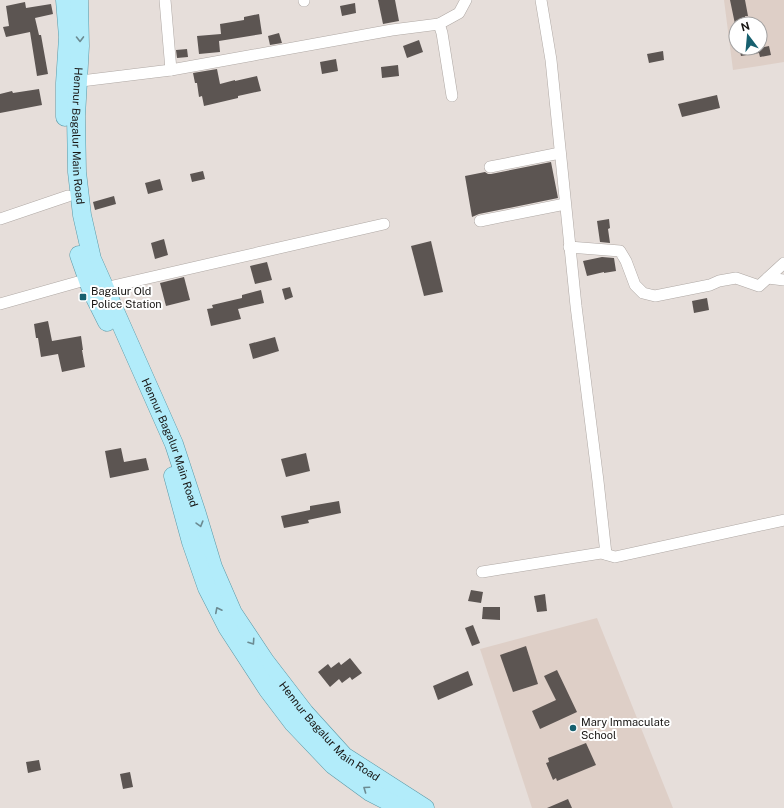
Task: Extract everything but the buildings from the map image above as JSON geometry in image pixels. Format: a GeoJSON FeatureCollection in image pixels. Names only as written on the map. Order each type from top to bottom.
{"type":"FeatureCollection","features":[{"type":"Feature","properties":{"kind":"main road","name":"Hennur Bagalur Main Road"},"geometry":{"type":"LineString","coordinates":[[65,0],[76,116],[77,165],[81,208],[101,308],[157,429],[173,475],[190,542],[207,588],[227,627],[268,690],[293,723],[333,765],[370,792],[401,808]]}},
{"type":"Feature","properties":{"kind":"main road","name":"Hennur Bagalur Main Road"},"geometry":{"type":"LineString","coordinates":[[79,0],[80,46],[72,82],[65,146],[69,210],[76,244],[174,444],[213,567],[233,613],[265,661],[305,713],[344,756],[425,808]]}},
{"type":"Feature","properties":{"kind":"street"},"geometry":{"type":"LineString","coordinates":[[165,0],[171,70]]}},
{"type":"Feature","properties":{"kind":"street"},"geometry":{"type":"LineString","coordinates":[[72,82],[171,70],[392,30],[439,24],[459,13],[466,0]]}},
{"type":"Feature","properties":{"kind":"street"},"geometry":{"type":"LineString","coordinates":[[541,0],[551,60],[569,247],[606,554]]}},
{"type":"Feature","properties":{"kind":"street"},"geometry":{"type":"LineString","coordinates":[[439,24],[442,33],[452,96]]}},
{"type":"Feature","properties":{"kind":"street"},"geometry":{"type":"LineString","coordinates":[[490,167],[560,153]]}},
{"type":"Feature","properties":{"kind":"street"},"geometry":{"type":"LineString","coordinates":[[0,219],[68,196]]}},
{"type":"Feature","properties":{"kind":"street"},"geometry":{"type":"LineString","coordinates":[[480,222],[565,204]]}},
{"type":"Feature","properties":{"kind":"street"},"geometry":{"type":"LineString","coordinates":[[0,304],[384,224]]}},
{"type":"Feature","properties":{"kind":"street"},"geometry":{"type":"LineString","coordinates":[[569,247],[620,251],[626,261],[635,285],[643,293],[655,296],[736,278],[759,286],[784,263]]}},
{"type":"Feature","properties":{"kind":"street"},"geometry":{"type":"LineString","coordinates":[[768,278],[784,280]]}},
{"type":"Feature","properties":{"kind":"street"},"geometry":{"type":"LineString","coordinates":[[482,572],[601,553],[615,556],[784,520]]}},
{"type":"Feature","properties":{"kind":"shaded area"},"geometry":{"type":"Polygon","coordinates":[[[724,0],[784,0],[784,62],[733,70],[731,56],[768,56],[768,16],[728,16],[728,31],[724,0]]]}},
{"type":"Feature","properties":{"kind":"shaded area","name":"Mary Immaculate School"},"geometry":{"type":"Polygon","coordinates":[[[597,618],[673,808],[532,808],[480,649],[597,618]]]}},
{"type":"Feature","properties":{"kind":"place","name":"Bagalur Old Police Station"},"geometry":{"type":"Point","coordinates":[83,297]}},
{"type":"Feature","properties":{"kind":"place","name":"Mary Immaculate School"},"geometry":{"type":"Point","coordinates":[573,728]}}]}
